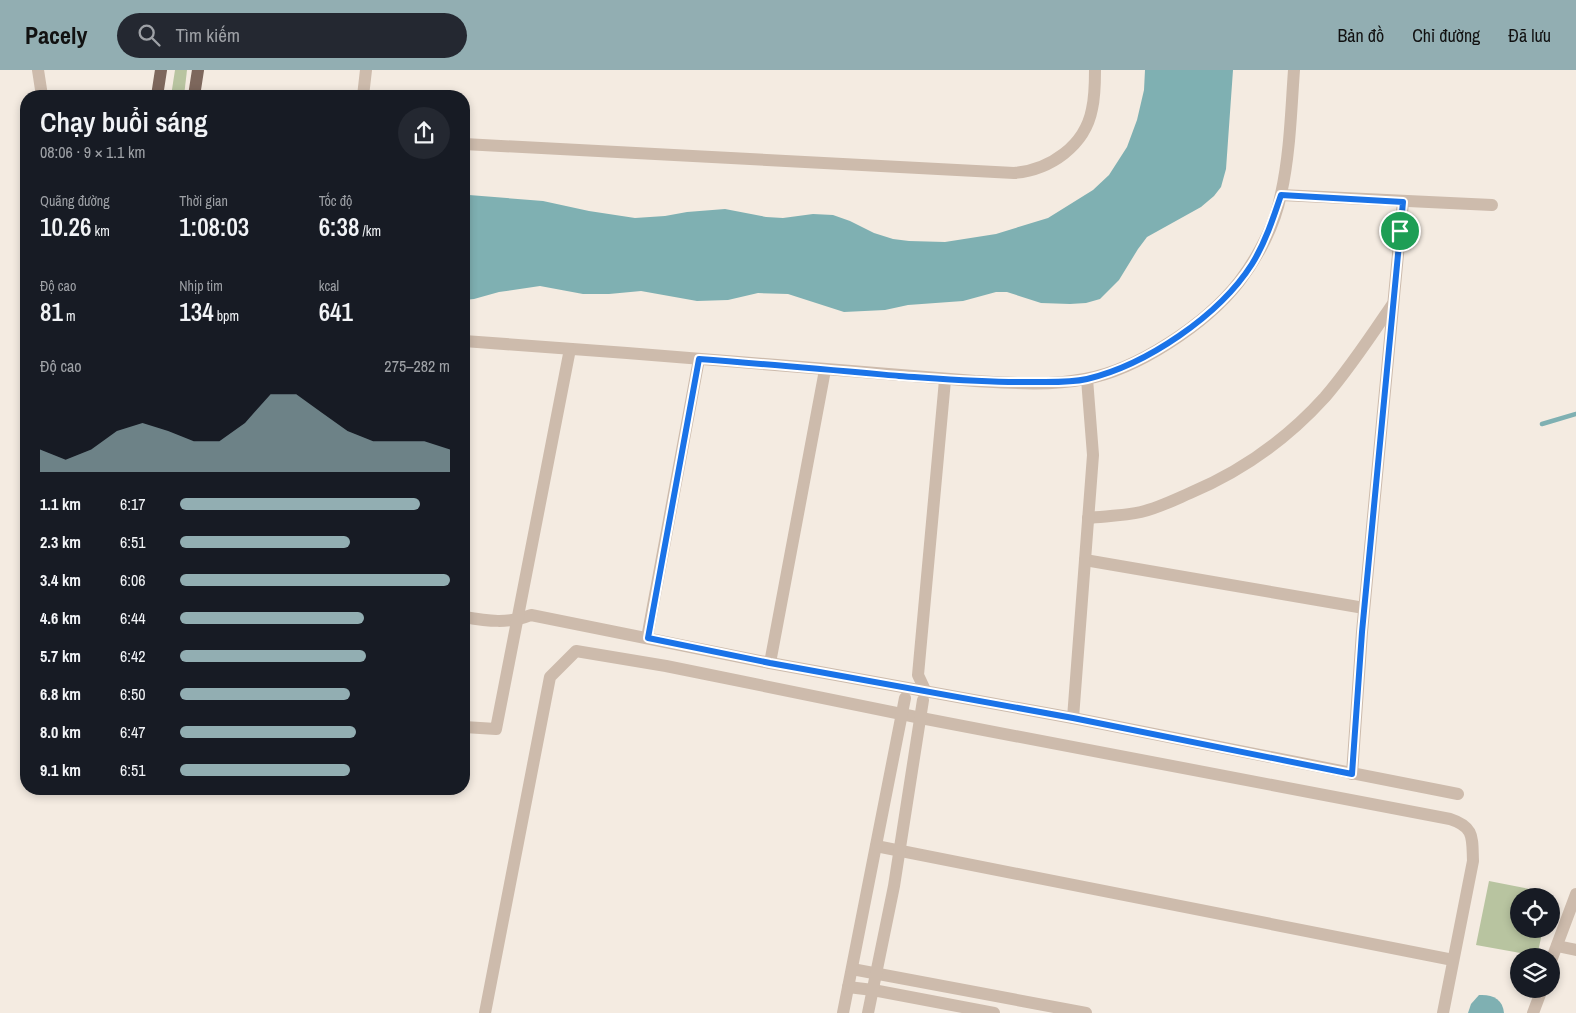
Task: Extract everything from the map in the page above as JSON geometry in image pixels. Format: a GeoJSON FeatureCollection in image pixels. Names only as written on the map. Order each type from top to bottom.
{"type":"FeatureCollection","features":[{"type":"Feature","properties":{"kind":"main road"},"geometry":{"type":"LineString","coordinates":[[158,90],[161,70]]}},
{"type":"Feature","properties":{"kind":"main road"},"geometry":{"type":"LineString","coordinates":[[195,90],[198,70]]}},
{"type":"Feature","properties":{"kind":"street"},"geometry":{"type":"LineString","coordinates":[[38,70],[41,90]]}},
{"type":"Feature","properties":{"kind":"street"},"geometry":{"type":"LineString","coordinates":[[364,90],[366,70]]}},
{"type":"Feature","properties":{"kind":"street"},"geometry":{"type":"LineString","coordinates":[[470,144],[1014,173],[1026,172],[1048,165],[1067,152],[1084,131],[1093,108],[1095,70]]}},
{"type":"Feature","properties":{"kind":"street"},"geometry":{"type":"LineString","coordinates":[[470,341],[945,380],[1021,383],[1055,382],[1087,379],[1118,370],[1144,358],[1188,330],[1225,298],[1259,251],[1281,195],[1288,146],[1294,70]]}},
{"type":"Feature","properties":{"kind":"street"},"geometry":{"type":"LineString","coordinates":[[1281,195],[1403,202],[1492,204]]}},
{"type":"Feature","properties":{"kind":"street"},"geometry":{"type":"LineString","coordinates":[[1352,774],[1364,608],[1403,202]]}},
{"type":"Feature","properties":{"kind":"street"},"geometry":{"type":"LineString","coordinates":[[1088,518],[1140,512],[1160,506],[1214,482],[1248,463],[1304,418],[1326,395],[1364,345],[1393,302]]}},
{"type":"Feature","properties":{"kind":"street"},"geometry":{"type":"LineString","coordinates":[[470,728],[496,730],[570,349]]}},
{"type":"Feature","properties":{"kind":"street"},"geometry":{"type":"LineString","coordinates":[[648,638],[699,359]]}},
{"type":"Feature","properties":{"kind":"street"},"geometry":{"type":"LineString","coordinates":[[770,663],[825,370]]}},
{"type":"Feature","properties":{"kind":"street"},"geometry":{"type":"LineString","coordinates":[[1073,718],[1092,455],[1087,379]]}},
{"type":"Feature","properties":{"kind":"street"},"geometry":{"type":"LineString","coordinates":[[868,1013],[894,886],[924,695],[918,676],[945,380]]}},
{"type":"Feature","properties":{"kind":"street"},"geometry":{"type":"LineString","coordinates":[[1085,560],[1364,608]]}},
{"type":"Feature","properties":{"kind":"street"},"geometry":{"type":"LineString","coordinates":[[470,618],[518,620],[532,615],[770,663],[906,693],[1073,718],[1458,794]]}},
{"type":"Feature","properties":{"kind":"street"},"geometry":{"type":"LineString","coordinates":[[485,1013],[550,677],[576,651],[666,666],[921,718],[1450,818],[1462,822],[1469,830],[1472,840],[1473,861],[1443,1013]]}},
{"type":"Feature","properties":{"kind":"street"},"geometry":{"type":"LineString","coordinates":[[843,1013],[906,693],[918,676]]}},
{"type":"Feature","properties":{"kind":"street"},"geometry":{"type":"LineString","coordinates":[[876,846],[1453,960]]}},
{"type":"Feature","properties":{"kind":"street"},"geometry":{"type":"LineString","coordinates":[[1576,894],[1556,946],[1576,950]]}},
{"type":"Feature","properties":{"kind":"street"},"geometry":{"type":"LineString","coordinates":[[852,969],[1032,1008],[1086,1013]]}},
{"type":"Feature","properties":{"kind":"street"},"geometry":{"type":"LineString","coordinates":[[848,987],[994,1013]]}},
{"type":"Feature","properties":{"kind":"street"},"geometry":{"type":"LineString","coordinates":[[1533,1013],[1539,998]]}},
{"type":"Feature","properties":{"kind":"green space"},"geometry":{"type":"Polygon","coordinates":[[[175,70],[187,70],[185,90],[172,90],[175,70]]]}},
{"type":"Feature","properties":{"kind":"green space"},"geometry":{"type":"Polygon","coordinates":[[[1489,881],[1525,888],[1510,888],[1510,938],[1541,938],[1539,948],[1510,948],[1510,951],[1476,945],[1489,881]]]}},
{"type":"Feature","properties":{"kind":"water"},"geometry":{"type":"Polygon","coordinates":[[[1145,70],[1233,70],[1226,169],[1221,187],[1214,196],[1201,207],[1147,237],[1119,280],[1100,299],[1086,303],[1041,303],[1007,292],[996,292],[963,301],[908,305],[885,310],[844,312],[788,294],[758,293],[728,300],[697,301],[641,291],[583,294],[540,286],[499,292],[470,299],[470,195],[543,201],[635,218],[725,209],[766,217],[783,218],[813,214],[833,215],[893,239],[945,242],[996,234],[1048,218],[1093,190],[1109,175],[1127,147],[1137,120],[1144,90],[1145,70]]]}},
{"type":"Feature","properties":{"kind":"water"},"geometry":{"type":"Polygon","coordinates":[[[1479,995],[1488,995],[1496,998],[1502,1004],[1504,1013],[1468,1013],[1471,1004],[1479,995]]]}},
{"type":"Feature","properties":{"kind":"waterway"},"geometry":{"type":"LineString","coordinates":[[1542,424],[1576,414]]}},
{"type":"Feature","properties":{"kind":"route"},"geometry":{"type":"LineString","coordinates":[[1281,195],[1403,202],[1400,231],[1362,632],[1352,774],[1073,718],[770,663],[648,638],[699,359],[945,380],[1012,383],[1087,379],[1118,370],[1144,358],[1188,330],[1225,298],[1251,265],[1263,244],[1281,195]]}}]}
